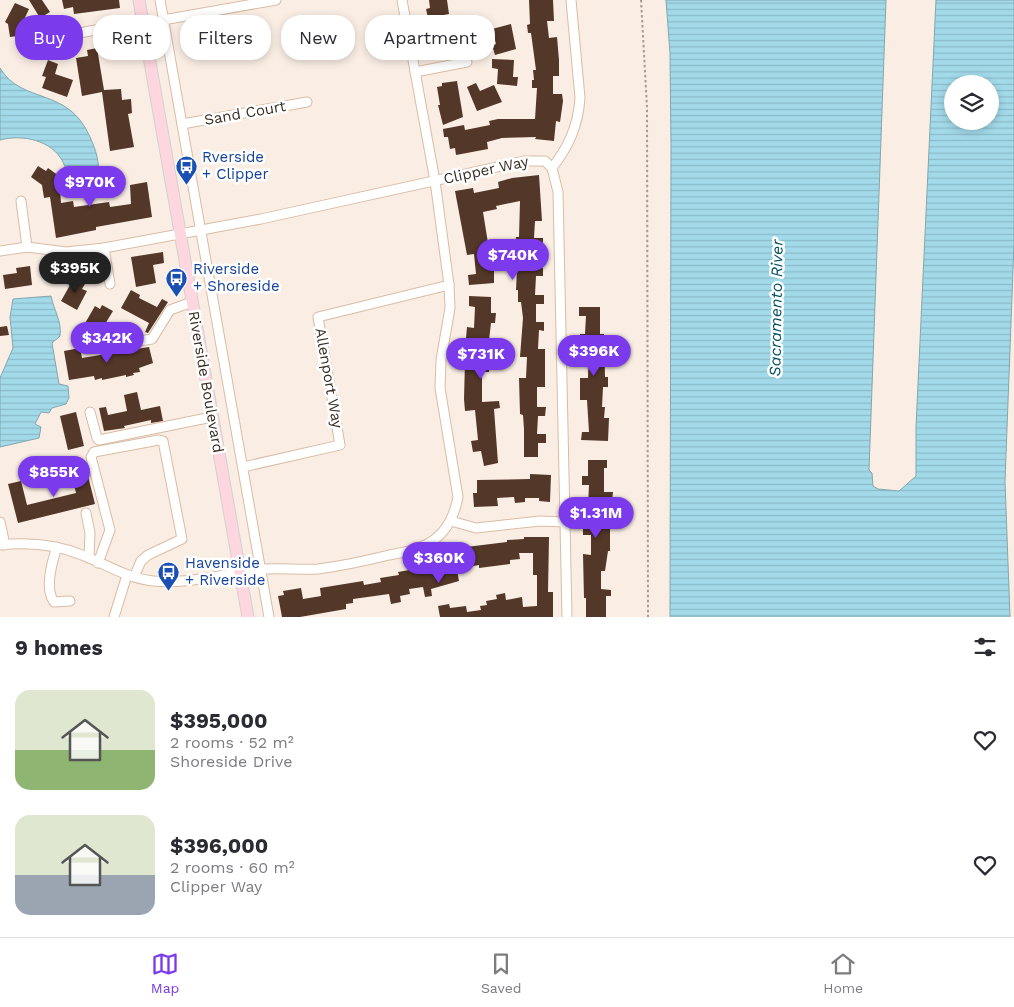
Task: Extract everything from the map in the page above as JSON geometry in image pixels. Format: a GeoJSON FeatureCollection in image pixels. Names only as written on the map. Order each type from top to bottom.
{"type":"FeatureCollection","features":[{"type":"Feature","properties":{"kind":"main road","name":"Riverside Boulevard"},"geometry":{"type":"LineString","coordinates":[[140,0],[143,15]]}},
{"type":"Feature","properties":{"kind":"main road","name":"Riverside Boulevard"},"geometry":{"type":"LineString","coordinates":[[151,60],[248,617]]}},
{"type":"Feature","properties":{"kind":"street"},"geometry":{"type":"LineString","coordinates":[[160,0],[162,15]]}},
{"type":"Feature","properties":{"kind":"street"},"geometry":{"type":"LineString","coordinates":[[170,19],[276,0]]}},
{"type":"Feature","properties":{"kind":"street"},"geometry":{"type":"LineString","coordinates":[[0,522],[3,545],[32,543],[57,547],[131,576],[150,580],[184,582],[261,570],[325,568],[414,550],[436,539],[450,521],[456,510],[458,487],[440,376],[448,326],[449,285],[434,181],[402,0]]}},
{"type":"Feature","properties":{"kind":"street"},"geometry":{"type":"LineString","coordinates":[[552,168],[571,139],[579,113],[580,98],[571,0]]}},
{"type":"Feature","properties":{"kind":"street"},"geometry":{"type":"LineString","coordinates":[[170,58],[269,617]]}},
{"type":"Feature","properties":{"kind":"street"},"geometry":{"type":"LineString","coordinates":[[415,72],[467,62]]}},
{"type":"Feature","properties":{"kind":"street","name":"Sand Court"},"geometry":{"type":"LineString","coordinates":[[182,124],[307,102]]}},
{"type":"Feature","properties":{"kind":"street","name":"Clipper Way"},"geometry":{"type":"LineString","coordinates":[[0,251],[27,247],[66,252],[104,248],[261,219],[538,160],[545,161],[552,168],[558,192],[567,617]]}},
{"type":"Feature","properties":{"kind":"street"},"geometry":{"type":"LineString","coordinates":[[20,201],[27,247]]}},
{"type":"Feature","properties":{"kind":"street"},"geometry":{"type":"LineString","coordinates":[[104,248],[110,284]]}},
{"type":"Feature","properties":{"kind":"street","name":"Allenport Way"},"geometry":{"type":"LineString","coordinates":[[243,467],[340,445],[318,317],[449,285]]}},
{"type":"Feature","properties":{"kind":"street"},"geometry":{"type":"LineString","coordinates":[[87,350],[152,339],[170,310],[192,302]]}},
{"type":"Feature","properties":{"kind":"street"},"geometry":{"type":"LineString","coordinates":[[90,412],[99,440],[212,417]]}},
{"type":"Feature","properties":{"kind":"street"},"geometry":{"type":"LineString","coordinates":[[98,563],[110,530],[91,456],[94,452],[159,440],[163,441],[182,538],[148,555],[141,561],[131,576],[114,617]]}},
{"type":"Feature","properties":{"kind":"street"},"geometry":{"type":"LineString","coordinates":[[86,513],[90,533],[89,558]]}},
{"type":"Feature","properties":{"kind":"street"},"geometry":{"type":"LineString","coordinates":[[450,521],[476,528],[540,520],[565,522]]}},
{"type":"Feature","properties":{"kind":"street"},"geometry":{"type":"LineString","coordinates":[[57,547],[50,570],[51,598],[54,602],[70,601]]}},
{"type":"Feature","properties":{"kind":"path"},"geometry":{"type":"LineString","coordinates":[[641,0],[647,135],[648,617]]}},
{"type":"Feature","properties":{"kind":"water","name":"Sacramento River"},"geometry":{"type":"Polygon","coordinates":[[[666,0],[886,0],[869,470],[872,473],[873,486],[878,489],[899,491],[916,476],[916,427],[936,0],[1014,0],[1014,244],[1005,481],[1010,617],[670,617],[670,53],[666,0]]]}},
{"type":"Feature","properties":{"kind":"water"},"geometry":{"type":"Polygon","coordinates":[[[0,68],[9,79],[20,87],[58,103],[70,110],[81,121],[90,137],[98,162],[97,181],[92,188],[87,191],[80,191],[73,186],[63,162],[52,148],[36,140],[9,138],[0,140],[0,68]]]}},
{"type":"Feature","properties":{"kind":"water"},"geometry":{"type":"Polygon","coordinates":[[[51,296],[60,326],[60,336],[52,343],[59,384],[68,386],[69,398],[66,404],[52,408],[49,413],[41,412],[35,424],[41,427],[39,438],[0,447],[0,378],[13,348],[10,317],[13,299],[51,296]]]}},
{"type":"Feature","properties":{"kind":"building"},"geometry":{"type":"Polygon","coordinates":[[[29,0],[42,0],[50,12],[45,15],[38,15],[29,0]]]}},
{"type":"Feature","properties":{"kind":"building"},"geometry":{"type":"Polygon","coordinates":[[[62,0],[119,0],[120,8],[74,14],[73,7],[64,9],[62,0]]]}},
{"type":"Feature","properties":{"kind":"building"},"geometry":{"type":"Polygon","coordinates":[[[429,0],[447,0],[449,14],[427,15],[426,9],[430,8],[429,0]]]}},
{"type":"Feature","properties":{"kind":"building"},"geometry":{"type":"Polygon","coordinates":[[[529,0],[553,0],[554,21],[547,21],[549,38],[557,37],[559,76],[553,76],[553,94],[562,94],[563,101],[560,122],[556,121],[554,141],[535,139],[536,137],[502,138],[487,142],[488,149],[456,155],[455,148],[450,149],[448,137],[444,137],[443,129],[464,125],[465,130],[490,125],[489,121],[498,119],[535,119],[537,88],[532,88],[532,80],[534,80],[533,70],[536,70],[531,33],[528,33],[527,25],[530,24],[529,0]]]}},
{"type":"Feature","properties":{"kind":"building"},"geometry":{"type":"Polygon","coordinates":[[[15,3],[29,9],[26,15],[15,15],[15,36],[10,37],[8,24],[5,22],[15,3]]]}},
{"type":"Feature","properties":{"kind":"building"},"geometry":{"type":"Polygon","coordinates":[[[511,24],[516,49],[495,55],[495,28],[511,24]]]}},
{"type":"Feature","properties":{"kind":"building"},"geometry":{"type":"Polygon","coordinates":[[[93,49],[93,60],[99,60],[104,90],[121,89],[122,100],[131,99],[132,113],[128,114],[134,147],[110,151],[102,92],[82,96],[76,60],[83,60],[83,57],[88,56],[87,50],[93,49]]]}},
{"type":"Feature","properties":{"kind":"building"},"geometry":{"type":"Polygon","coordinates":[[[48,60],[58,64],[55,74],[73,80],[67,97],[42,88],[46,77],[42,76],[48,60]]]}},
{"type":"Feature","properties":{"kind":"building"},"geometry":{"type":"Polygon","coordinates":[[[492,60],[514,60],[513,77],[518,77],[517,86],[497,84],[498,69],[492,68],[492,60]]]}},
{"type":"Feature","properties":{"kind":"building"},"geometry":{"type":"Polygon","coordinates":[[[457,81],[463,117],[443,125],[438,105],[440,105],[437,87],[442,86],[442,83],[457,81]]]}},
{"type":"Feature","properties":{"kind":"building"},"geometry":{"type":"Polygon","coordinates":[[[476,83],[480,91],[494,85],[502,102],[477,111],[467,87],[476,83]]]}},
{"type":"Feature","properties":{"kind":"building"},"geometry":{"type":"Polygon","coordinates":[[[38,166],[46,171],[48,168],[59,176],[61,203],[73,201],[74,207],[109,202],[110,207],[131,204],[130,185],[147,182],[152,217],[96,227],[96,230],[56,238],[50,197],[44,198],[42,185],[31,177],[38,166]]]}},
{"type":"Feature","properties":{"kind":"building"},"geometry":{"type":"Polygon","coordinates":[[[539,175],[542,221],[535,221],[534,238],[543,238],[543,247],[537,247],[536,267],[543,268],[543,276],[536,276],[535,295],[544,295],[544,304],[536,304],[536,322],[544,322],[544,331],[539,330],[538,349],[545,349],[545,387],[537,387],[537,407],[546,407],[545,416],[538,416],[537,434],[546,434],[546,443],[538,443],[538,457],[524,457],[524,429],[523,415],[520,414],[519,378],[526,378],[527,357],[520,357],[523,318],[521,302],[518,302],[518,290],[516,290],[518,247],[515,247],[516,237],[519,237],[520,201],[496,206],[497,209],[483,212],[488,243],[492,243],[494,283],[469,285],[468,275],[476,274],[474,254],[467,255],[455,191],[473,188],[474,193],[499,188],[498,182],[512,178],[539,175]]]}},
{"type":"Feature","properties":{"kind":"building"},"geometry":{"type":"Polygon","coordinates":[[[163,252],[164,263],[153,265],[156,283],[136,287],[131,257],[163,252]]]}},
{"type":"Feature","properties":{"kind":"building"},"geometry":{"type":"Polygon","coordinates":[[[30,266],[32,285],[5,289],[3,275],[17,273],[16,268],[30,266]]]}},
{"type":"Feature","properties":{"kind":"building"},"geometry":{"type":"Polygon","coordinates":[[[74,278],[85,284],[82,289],[87,291],[77,310],[61,301],[74,278]]]}},
{"type":"Feature","properties":{"kind":"building"},"geometry":{"type":"Polygon","coordinates":[[[131,290],[140,295],[139,298],[157,307],[162,299],[168,302],[148,333],[145,332],[149,323],[121,308],[131,290]]]}},
{"type":"Feature","properties":{"kind":"building"},"geometry":{"type":"Polygon","coordinates":[[[469,296],[491,297],[491,313],[496,313],[495,323],[491,323],[488,349],[491,349],[489,372],[482,372],[482,402],[499,401],[500,408],[494,409],[498,463],[484,466],[481,451],[473,452],[471,441],[478,440],[475,410],[465,411],[465,361],[467,361],[470,338],[466,338],[467,327],[474,328],[475,307],[469,306],[469,296]]]}},
{"type":"Feature","properties":{"kind":"building"},"geometry":{"type":"Polygon","coordinates":[[[102,305],[113,311],[99,334],[84,325],[95,306],[100,309],[102,305]]]}},
{"type":"Feature","properties":{"kind":"building"},"geometry":{"type":"Polygon","coordinates":[[[579,307],[600,307],[600,334],[604,334],[605,377],[608,377],[608,387],[603,387],[602,407],[605,407],[604,418],[609,418],[608,441],[581,440],[582,432],[589,432],[587,400],[580,400],[580,378],[588,378],[589,344],[580,344],[580,334],[585,334],[586,316],[579,316],[579,307]]]}},
{"type":"Feature","properties":{"kind":"building"},"geometry":{"type":"Polygon","coordinates":[[[7,326],[9,335],[0,336],[0,327],[7,326]]]}},
{"type":"Feature","properties":{"kind":"building"},"geometry":{"type":"Polygon","coordinates":[[[149,347],[153,363],[139,368],[140,372],[133,373],[134,375],[102,380],[102,378],[95,380],[94,376],[69,380],[64,351],[80,348],[82,358],[149,347]]]}},
{"type":"Feature","properties":{"kind":"building"},"geometry":{"type":"Polygon","coordinates":[[[137,392],[141,410],[160,406],[163,421],[151,423],[151,420],[124,426],[125,428],[104,431],[99,408],[106,407],[108,415],[127,411],[124,395],[137,392]]]}},
{"type":"Feature","properties":{"kind":"building"},"geometry":{"type":"Polygon","coordinates":[[[76,412],[84,446],[68,450],[60,416],[76,412]]]}},
{"type":"Feature","properties":{"kind":"building"},"geometry":{"type":"Polygon","coordinates":[[[588,460],[607,460],[607,468],[604,468],[604,492],[613,492],[612,501],[607,501],[610,551],[608,551],[605,571],[601,571],[601,589],[611,590],[611,596],[606,596],[606,617],[586,617],[583,554],[591,555],[591,535],[583,535],[583,507],[588,507],[589,485],[582,485],[582,476],[588,476],[588,460]]]}},
{"type":"Feature","properties":{"kind":"building"},"geometry":{"type":"Polygon","coordinates":[[[85,464],[95,504],[18,523],[8,484],[21,481],[27,505],[76,493],[70,468],[85,464]]]}},
{"type":"Feature","properties":{"kind":"building"},"geometry":{"type":"Polygon","coordinates":[[[530,474],[551,475],[550,502],[539,501],[539,498],[525,498],[525,502],[515,503],[514,497],[497,498],[498,506],[474,507],[473,493],[477,493],[477,480],[530,479],[530,474]]]}},
{"type":"Feature","properties":{"kind":"building"},"geometry":{"type":"Polygon","coordinates":[[[524,537],[549,537],[548,592],[553,592],[553,617],[440,617],[438,606],[449,604],[450,608],[466,606],[467,612],[481,610],[480,606],[487,605],[486,601],[497,599],[496,595],[505,593],[506,600],[522,597],[523,607],[537,606],[537,575],[533,575],[533,553],[519,553],[520,559],[510,560],[510,564],[479,568],[479,565],[473,566],[473,563],[456,565],[459,581],[431,589],[432,596],[425,597],[423,587],[409,589],[410,594],[400,596],[401,602],[391,604],[389,594],[353,599],[353,603],[346,604],[346,609],[300,617],[282,617],[278,596],[284,595],[283,591],[301,588],[303,599],[321,596],[320,588],[363,581],[364,585],[381,582],[380,578],[399,575],[398,572],[444,564],[442,557],[459,554],[458,548],[507,542],[507,540],[524,539],[524,537]]]}},
{"type":"Feature","properties":{"kind":"place","name":"Rverside + Clipper"},"geometry":{"type":"Point","coordinates":[186,185]}},
{"type":"Feature","properties":{"kind":"place","name":"Riverside + Shoreside"},"geometry":{"type":"Point","coordinates":[177,297]}},
{"type":"Feature","properties":{"kind":"place","name":"Havenside + Riverside"},"geometry":{"type":"Point","coordinates":[169,591]}}]}
